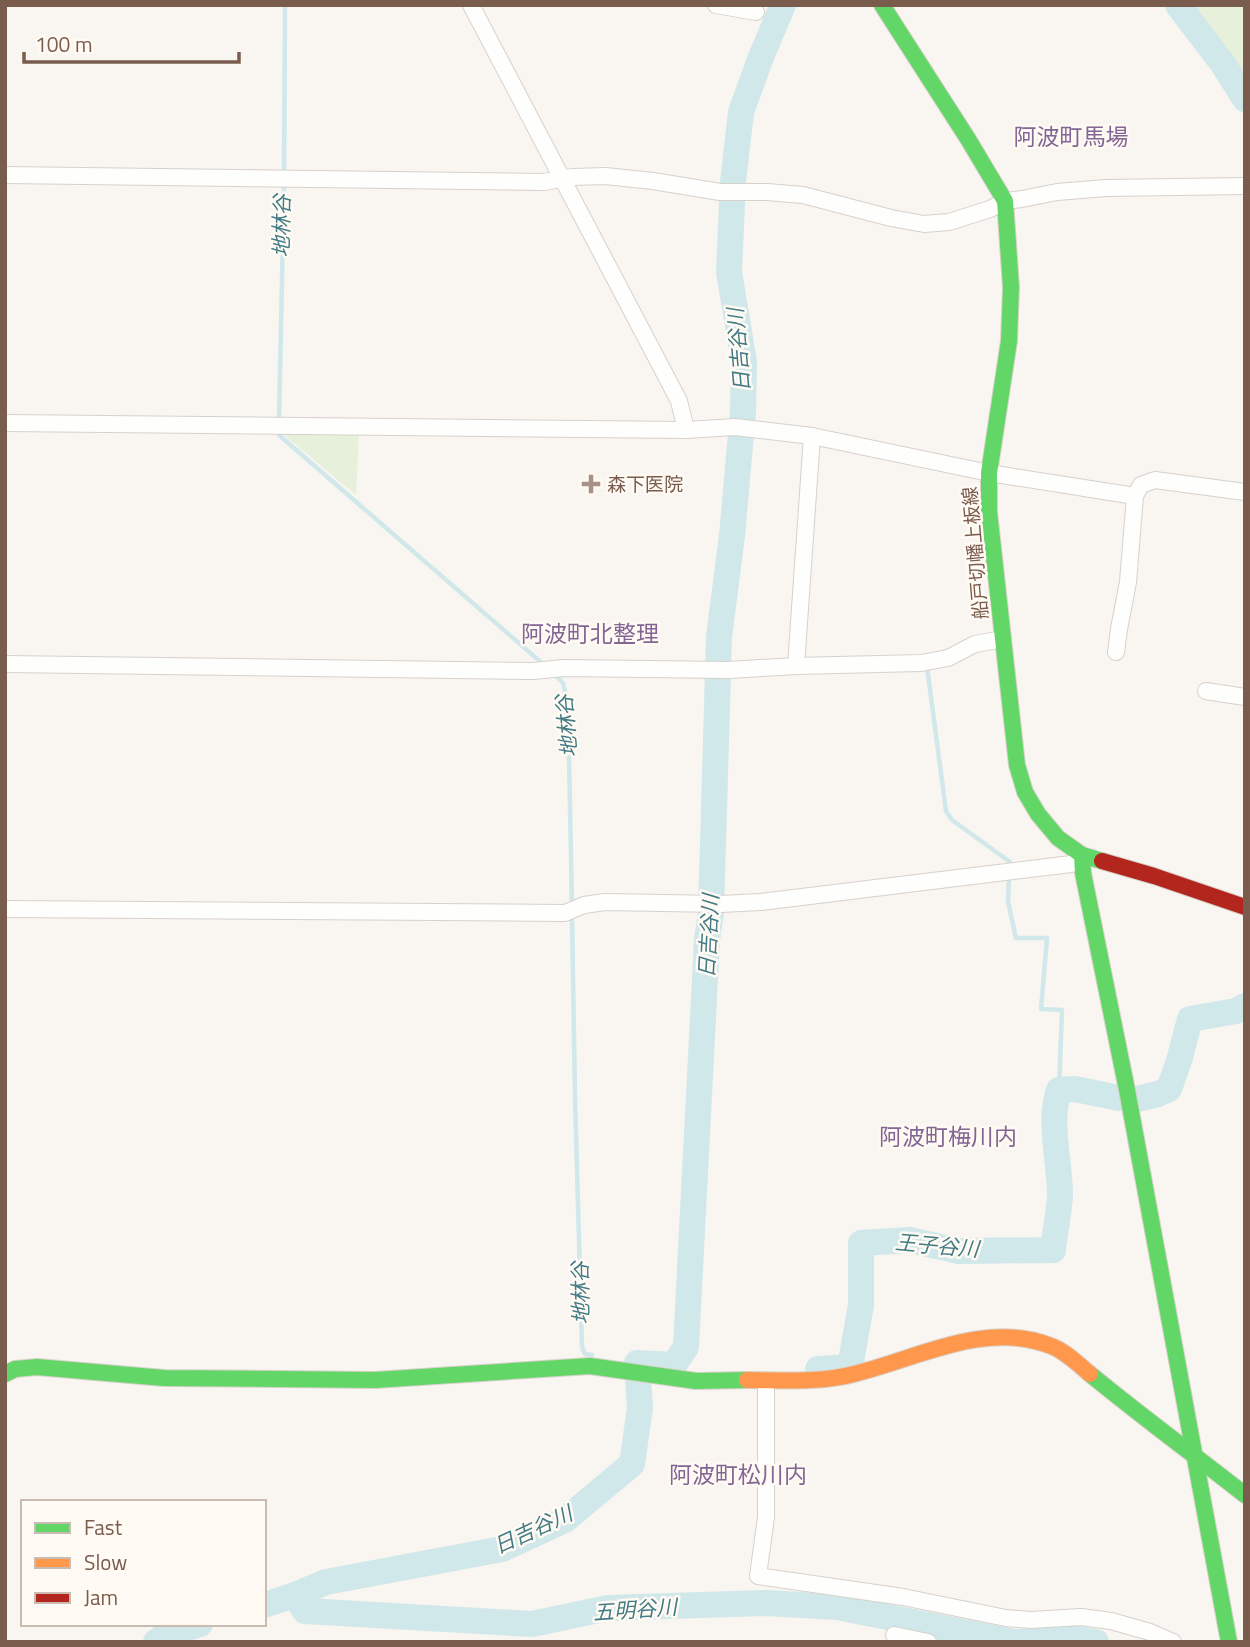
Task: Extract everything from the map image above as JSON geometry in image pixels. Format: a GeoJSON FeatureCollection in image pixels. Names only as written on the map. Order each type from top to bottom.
{"type":"FeatureCollection","features":[{"type":"Feature","properties":{"kind":"street"},"geometry":{"type":"LineString","coordinates":[[471,5],[679,401],[686,430]]}},
{"type":"Feature","properties":{"kind":"street"},"geometry":{"type":"LineString","coordinates":[[716,5],[757,12]]}},
{"type":"Feature","properties":{"kind":"street","name":"船戸切幡上板線"},"geometry":{"type":"LineString","coordinates":[[882,5],[1005,201],[1011,287],[1009,341],[989,473],[989,512],[1017,765],[1025,792],[1038,814],[1058,838],[1082,855],[1245,907]]}},
{"type":"Feature","properties":{"kind":"street"},"geometry":{"type":"LineString","coordinates":[[5,175],[544,182],[572,177],[605,176],[720,192],[803,195],[923,224],[949,222],[990,209],[1005,201],[1057,191],[1245,186]]}},
{"type":"Feature","properties":{"kind":"street"},"geometry":{"type":"LineString","coordinates":[[5,423],[686,430],[742,427],[812,436],[989,473],[1135,496]]}},
{"type":"Feature","properties":{"kind":"street"},"geometry":{"type":"LineString","coordinates":[[796,666],[812,436]]}},
{"type":"Feature","properties":{"kind":"street"},"geometry":{"type":"LineString","coordinates":[[1116,652],[1128,582],[1135,496],[1141,485],[1155,480],[1245,492]]}},
{"type":"Feature","properties":{"kind":"street"},"geometry":{"type":"LineString","coordinates":[[5,664],[720,670],[921,663],[948,658],[975,644],[1003,639]]}},
{"type":"Feature","properties":{"kind":"street"},"geometry":{"type":"LineString","coordinates":[[1206,691],[1245,698]]}},
{"type":"Feature","properties":{"kind":"street"},"geometry":{"type":"LineString","coordinates":[[5,909],[565,913],[584,905],[606,902],[761,902],[1071,864],[1082,855]]}},
{"type":"Feature","properties":{"kind":"street"},"geometry":{"type":"LineString","coordinates":[[1082,855],[1083,873],[1127,1090],[1229,1642]]}},
{"type":"Feature","properties":{"kind":"street"},"geometry":{"type":"LineString","coordinates":[[5,1374],[15,1369],[37,1367],[164,1378],[375,1380],[590,1366],[696,1381],[820,1379],[852,1375],[959,1342],[993,1338],[1023,1339],[1052,1346],[1073,1360],[1146,1420],[1243,1491]]}},
{"type":"Feature","properties":{"kind":"street"},"geometry":{"type":"LineString","coordinates":[[766,1380],[766,1517],[758,1576],[903,1597],[1006,1618],[1031,1620],[1082,1617],[1111,1621],[1173,1642]]}},
{"type":"Feature","properties":{"kind":"street"},"geometry":{"type":"LineString","coordinates":[[894,1635],[928,1642]]}},
{"type":"Feature","properties":{"kind":"green space"},"geometry":{"type":"Polygon","coordinates":[[[1187,5],[1245,5],[1245,87],[1222,51],[1187,5]]]}},
{"type":"Feature","properties":{"kind":"green space"},"geometry":{"type":"Polygon","coordinates":[[[359,433],[356,495],[283,434],[359,433]]]}},
{"type":"Feature","properties":{"kind":"waterway","name":"地林谷"},"geometry":{"type":"LineString","coordinates":[[279,421],[285,5]]}},
{"type":"Feature","properties":{"kind":"waterway","name":"日吉谷川"},"geometry":{"type":"LineString","coordinates":[[266,1604],[326,1582],[502,1549],[565,1520],[632,1464],[640,1408],[637,1363],[674,1365],[686,1347],[707,940],[711,912],[719,637],[732,536],[743,411],[744,362],[729,272],[733,182],[741,112],[783,5]]}},
{"type":"Feature","properties":{"kind":"waterway","name":"日吉谷川"},"geometry":{"type":"LineString","coordinates":[[1178,5],[1223,64],[1245,99]]}},
{"type":"Feature","properties":{"kind":"waterway","name":"地林谷"},"geometry":{"type":"LineString","coordinates":[[279,430],[279,435],[543,664]]}},
{"type":"Feature","properties":{"kind":"waterway"},"geometry":{"type":"LineString","coordinates":[[927,667],[946,811],[952,820],[1010,862],[1010,866]]}},
{"type":"Feature","properties":{"kind":"waterway","name":"地林谷"},"geometry":{"type":"LineString","coordinates":[[552,672],[563,683],[568,704],[572,907]]}},
{"type":"Feature","properties":{"kind":"waterway"},"geometry":{"type":"LineString","coordinates":[[1009,878],[1008,902],[1016,938],[1047,938],[1041,1009],[1062,1010],[1059,1090]]}},
{"type":"Feature","properties":{"kind":"waterway","name":"地林谷"},"geometry":{"type":"LineString","coordinates":[[572,916],[582,1347],[585,1354],[592,1355]]}},
{"type":"Feature","properties":{"kind":"waterway","name":"王子谷川"},"geometry":{"type":"LineString","coordinates":[[1137,1099],[1169,1089],[1190,1019],[1236,1011],[1245,1006]]}},
{"type":"Feature","properties":{"kind":"waterway","name":"王子谷川"},"geometry":{"type":"LineString","coordinates":[[818,1369],[850,1367],[861,1305],[861,1243],[910,1240],[959,1251],[1053,1250],[1060,1195],[1054,1129],[1059,1090],[1075,1089],[1119,1098]]}},
{"type":"Feature","properties":{"kind":"waterway","name":"五明谷川"},"geometry":{"type":"LineString","coordinates":[[295,1595],[305,1611],[532,1624],[608,1608],[766,1603],[837,1607],[1014,1642]]}},
{"type":"Feature","properties":{"kind":"waterway","name":"五明谷川"},"geometry":{"type":"LineString","coordinates":[[156,1642],[167,1634],[193,1626]]}},
{"type":"Feature","properties":{"kind":"waterway","name":"五明谷川"},"geometry":{"type":"LineString","coordinates":[[1019,1642],[1073,1638],[1096,1642]]}},
{"type":"Feature","properties":{"kind":"traffic: fast"},"geometry":{"type":"LineString","coordinates":[[882,5],[1005,201],[1011,287],[1009,341],[989,473],[989,512],[1017,765],[1025,792],[1038,814],[1058,838],[1082,855],[1102,861]]}},
{"type":"Feature","properties":{"kind":"traffic: fast"},"geometry":{"type":"LineString","coordinates":[[1082,855],[1083,873],[1127,1090],[1229,1642]]}},
{"type":"Feature","properties":{"kind":"traffic: fast"},"geometry":{"type":"LineString","coordinates":[[5,1374],[15,1369],[37,1367],[164,1378],[375,1380],[590,1366],[696,1381],[747,1380]]}},
{"type":"Feature","properties":{"kind":"traffic: fast"},"geometry":{"type":"LineString","coordinates":[[1090,1374],[1245,1495]]}},
{"type":"Feature","properties":{"kind":"traffic: slow"},"geometry":{"type":"LineString","coordinates":[[747,1380],[841,1377],[951,1345],[1002,1337],[1026,1339],[1056,1348],[1090,1374]]}},
{"type":"Feature","properties":{"kind":"traffic: jam"},"geometry":{"type":"LineString","coordinates":[[1102,861],[1245,907]]}},
{"type":"Feature","properties":{"kind":"place","name":"森下医院"},"geometry":{"type":"Point","coordinates":[591,484]}},
{"type":"Feature","properties":{"kind":"district","name":"阿波町馬場"},"geometry":{"type":"Point","coordinates":[1071,137]}},
{"type":"Feature","properties":{"kind":"district","name":"阿波町北整理"},"geometry":{"type":"Point","coordinates":[590,634]}},
{"type":"Feature","properties":{"kind":"district","name":"阿波町梅川内"},"geometry":{"type":"Point","coordinates":[948,1137]}},
{"type":"Feature","properties":{"kind":"district","name":"阿波町松川内"},"geometry":{"type":"Point","coordinates":[738,1475]}}]}
